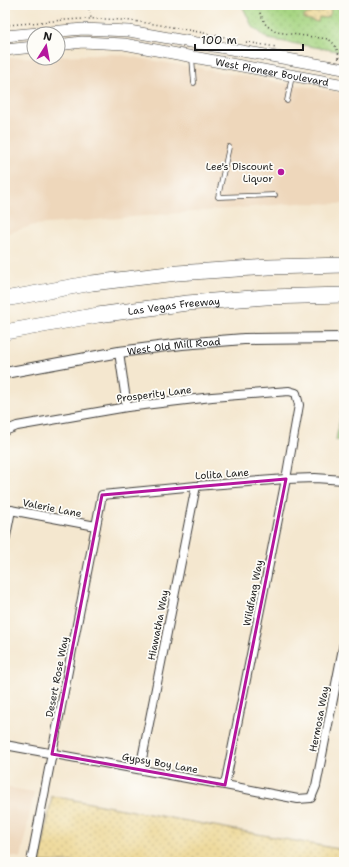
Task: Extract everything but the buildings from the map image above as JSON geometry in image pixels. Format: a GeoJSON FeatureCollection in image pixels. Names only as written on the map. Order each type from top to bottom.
{"type":"FeatureCollection","features":[{"type":"Feature","properties":{"kind":"highway"},"geometry":{"type":"LineString","coordinates":[[5,300],[92,283],[177,273],[269,267],[344,265]]}},
{"type":"Feature","properties":{"kind":"highway","name":"Las Vegas Freeway"},"geometry":{"type":"LineString","coordinates":[[5,332],[98,315],[187,304],[266,297],[344,295]]}},
{"type":"Feature","properties":{"kind":"main road","name":"West Pioneer Boulevard"},"geometry":{"type":"LineString","coordinates":[[5,36],[83,29],[129,31],[342,63]]}},
{"type":"Feature","properties":{"kind":"main road","name":"West Pioneer Boulevard"},"geometry":{"type":"LineString","coordinates":[[66,44],[82,42],[124,44],[344,85]]}},
{"type":"Feature","properties":{"kind":"main road"},"geometry":{"type":"LineString","coordinates":[[5,50],[26,48]]}},
{"type":"Feature","properties":{"kind":"street","name":"West Old Mill Road"},"geometry":{"type":"LineString","coordinates":[[5,373],[119,352],[182,344],[244,339],[344,338]]}},
{"type":"Feature","properties":{"kind":"street"},"geometry":{"type":"LineString","coordinates":[[119,352],[127,407]]}},
{"type":"Feature","properties":{"kind":"street","name":"Prosperity Lane"},"geometry":{"type":"LineString","coordinates":[[5,430],[17,426],[127,407],[212,397],[289,391],[296,393],[299,405]]}},
{"type":"Feature","properties":{"kind":"street","name":"Wildfang Way"},"geometry":{"type":"LineString","coordinates":[[225,785],[286,479],[299,405]]}},
{"type":"Feature","properties":{"kind":"street","name":"Lolita Lane"},"geometry":{"type":"LineString","coordinates":[[102,495],[286,479],[315,478],[344,480]]}},
{"type":"Feature","properties":{"kind":"street","name":"Hiawatha Way"},"geometry":{"type":"LineString","coordinates":[[140,769],[196,486]]}},
{"type":"Feature","properties":{"kind":"street","name":"Desert Rose Way"},"geometry":{"type":"LineString","coordinates":[[31,862],[102,495]]}},
{"type":"Feature","properties":{"kind":"street"},"geometry":{"type":"LineString","coordinates":[[5,541],[8,509]]}},
{"type":"Feature","properties":{"kind":"street","name":"Valerie Lane"},"geometry":{"type":"LineString","coordinates":[[8,509],[96,526]]}},
{"type":"Feature","properties":{"kind":"street","name":"Hermosa Way"},"geometry":{"type":"LineString","coordinates":[[311,798],[316,786],[344,643]]}},
{"type":"Feature","properties":{"kind":"street","name":"Gypsy Boy Lane"},"geometry":{"type":"LineString","coordinates":[[5,745],[140,769],[298,800],[311,798]]}},
{"type":"Feature","properties":{"kind":"lane"},"geometry":{"type":"LineString","coordinates":[[192,57],[194,83]]}},
{"type":"Feature","properties":{"kind":"lane"},"geometry":{"type":"LineString","coordinates":[[287,101],[292,75]]}},
{"type":"Feature","properties":{"kind":"lane"},"geometry":{"type":"LineString","coordinates":[[229,147],[218,197],[275,195]]}},
{"type":"Feature","properties":{"kind":"path"},"geometry":{"type":"LineString","coordinates":[[260,5],[260,13],[266,25],[276,32],[328,39],[334,42],[342,63]]}},
{"type":"Feature","properties":{"kind":"path"},"geometry":{"type":"LineString","coordinates":[[344,417],[344,431]]}},
{"type":"Feature","properties":{"kind":"highlighted area"},"geometry":{"type":"Polygon","coordinates":[[[286,479],[225,785],[52,754],[102,495],[286,479]]]}},
{"type":"Feature","properties":{"kind":"shaded area"},"geometry":{"type":"Polygon","coordinates":[[[115,54],[344,93],[344,204],[299,203],[35,225],[5,234],[5,58],[26,57],[26,66],[66,66],[66,56],[115,54]]]}},
{"type":"Feature","properties":{"kind":"shaded area"},"geometry":{"type":"Polygon","coordinates":[[[5,787],[34,792],[21,858],[5,855],[5,787]]]}},
{"type":"Feature","properties":{"kind":"green space"},"geometry":{"type":"Polygon","coordinates":[[[242,5],[344,5],[344,51],[268,39],[252,26],[242,5]]]}},
{"type":"Feature","properties":{"kind":"green space"},"geometry":{"type":"Polygon","coordinates":[[[344,398],[344,441],[336,440],[344,398]]]}},
{"type":"Feature","properties":{"kind":"sand"},"geometry":{"type":"Polygon","coordinates":[[[330,6],[330,15],[325,18],[319,17],[318,22],[304,19],[304,16],[323,11],[325,7],[330,6]]]}},
{"type":"Feature","properties":{"kind":"sand"},"geometry":{"type":"Polygon","coordinates":[[[52,796],[344,850],[344,862],[40,862],[52,796]]]}},
{"type":"Feature","properties":{"kind":"place","name":"Lee's Discount Liquor"},"geometry":{"type":"Point","coordinates":[281,172]}}]}
